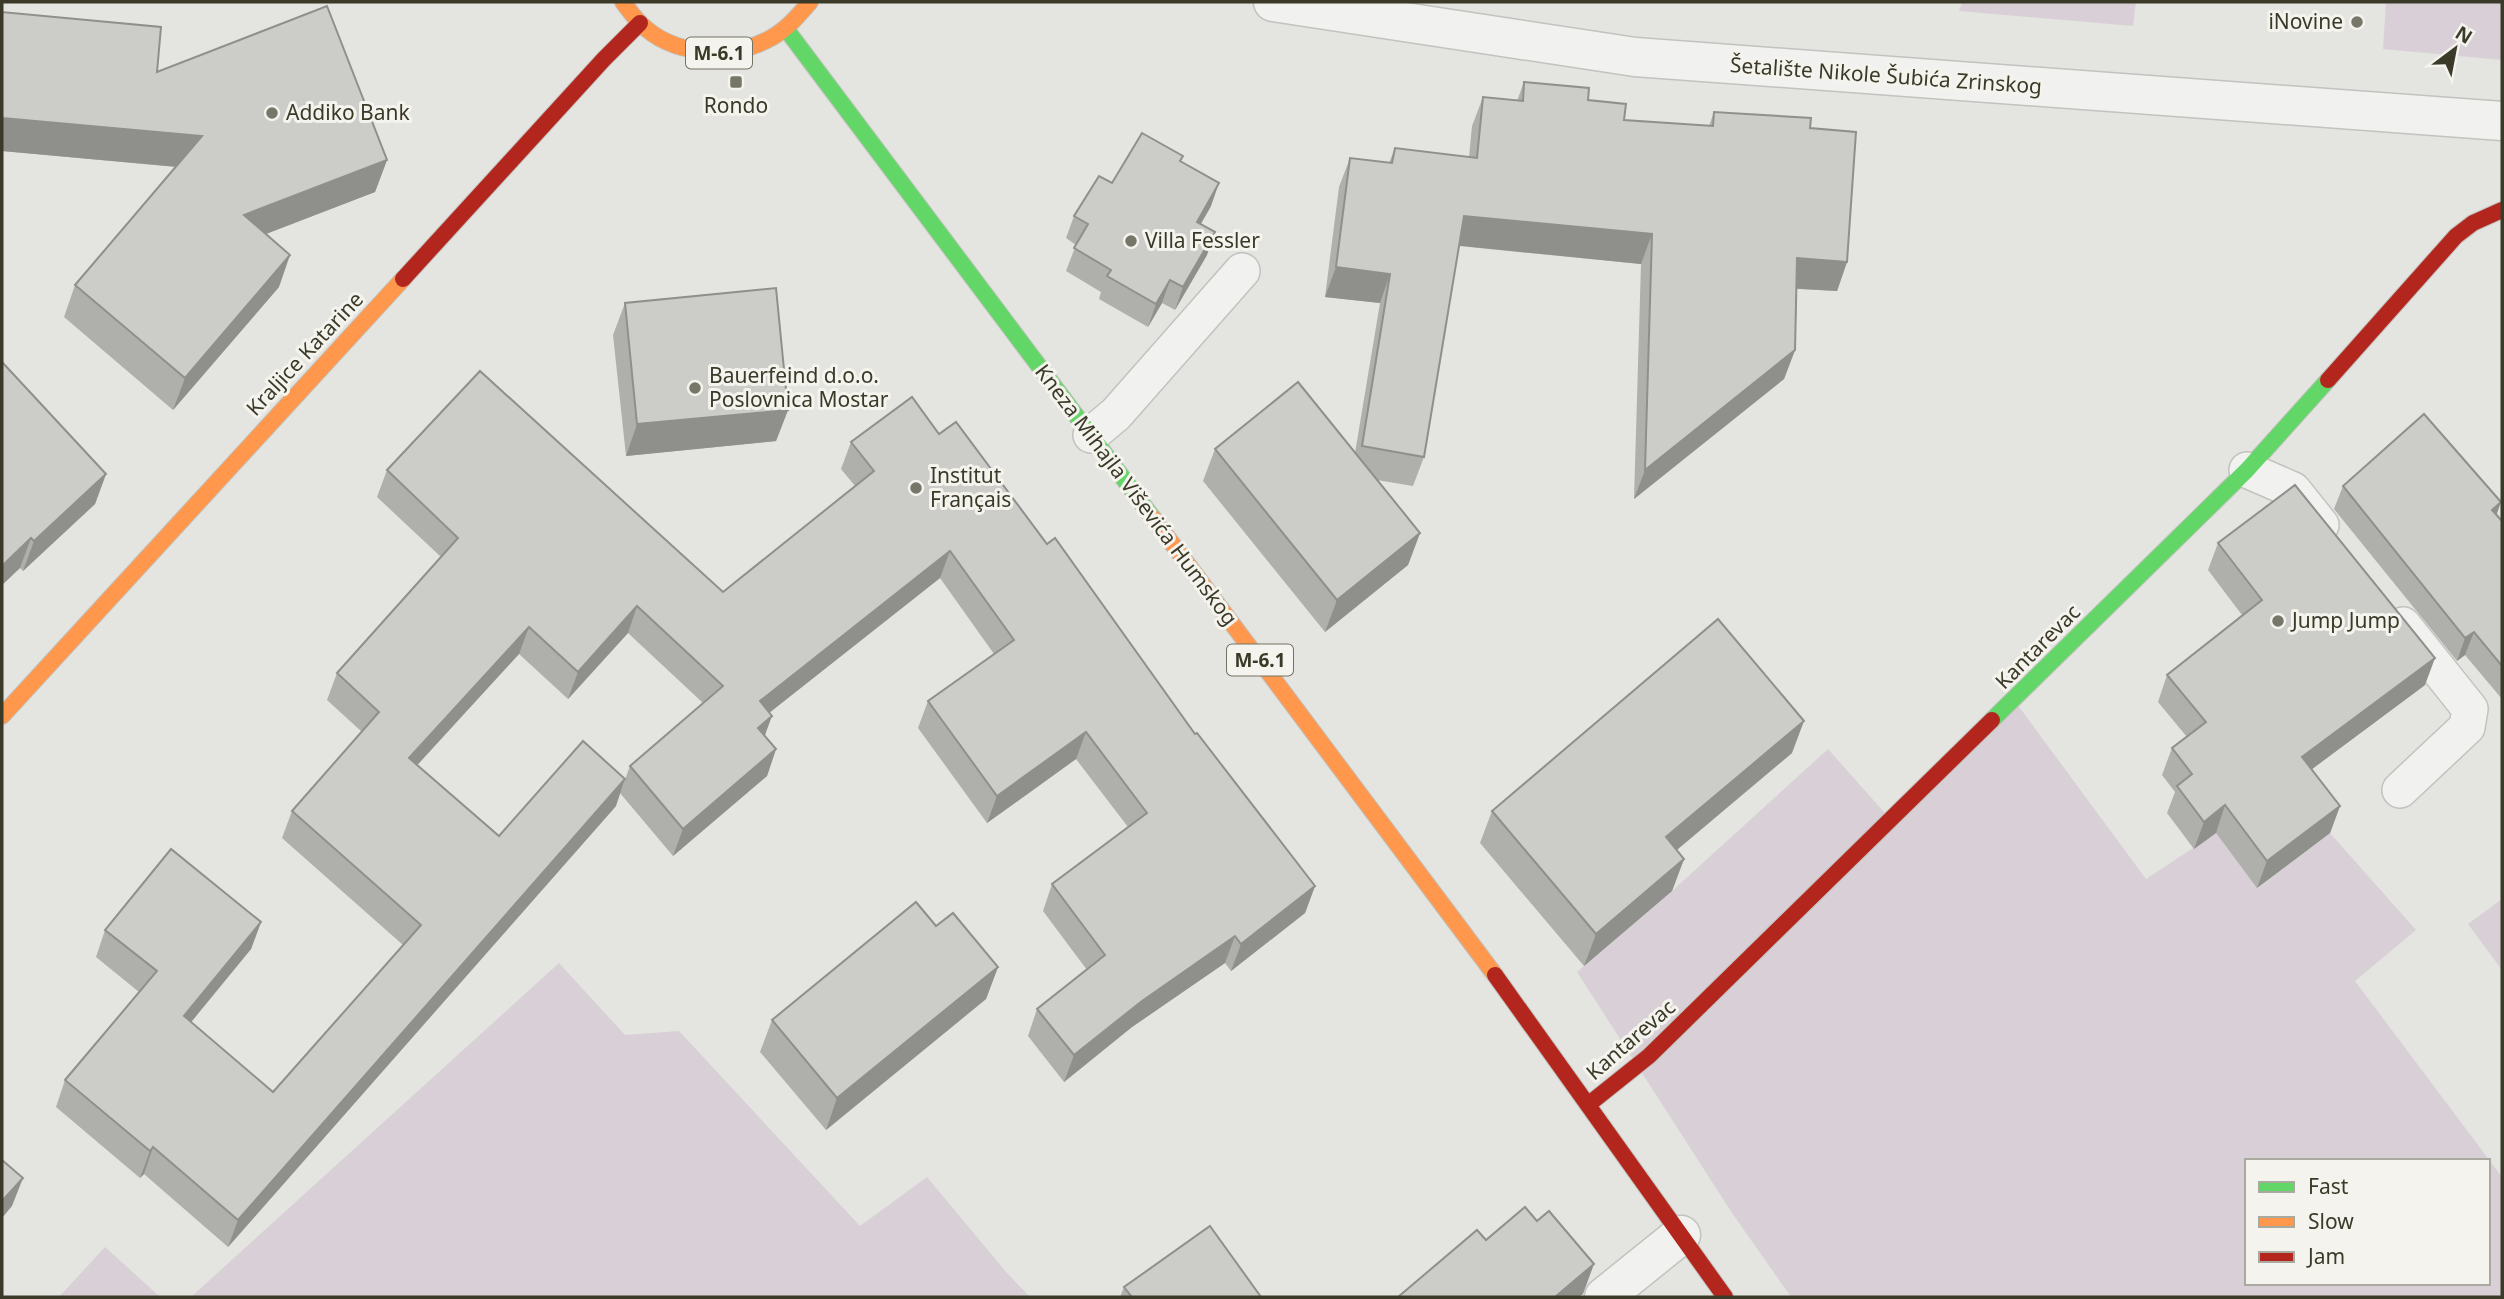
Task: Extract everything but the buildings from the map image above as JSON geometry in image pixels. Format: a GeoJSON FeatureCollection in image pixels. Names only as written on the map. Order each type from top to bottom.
{"type":"FeatureCollection","features":[{"type":"Feature","properties":{"kind":"street","name":"M-6.1"},"geometry":{"type":"LineString","coordinates":[[623,2],[640,23],[661,39],[685,49],[712,54],[738,51],[763,43],[786,29],[810,2]]}},
{"type":"Feature","properties":{"kind":"street","name":"Šetalište Nikole Šubića Zrinskog"},"geometry":{"type":"LineString","coordinates":[[1273,2],[1635,57],[2502,121]]}},
{"type":"Feature","properties":{"kind":"street","name":"Kraljice Katarine"},"geometry":{"type":"LineString","coordinates":[[2,716],[604,59],[640,23]]}},
{"type":"Feature","properties":{"kind":"street","name":"Kneza Mihajla Viševića Humskog"},"geometry":{"type":"LineString","coordinates":[[786,29],[1444,905],[1590,1104],[1725,1297]]}},
{"type":"Feature","properties":{"kind":"street","name":"Kantarevac"},"geometry":{"type":"LineString","coordinates":[[1590,1104],[1649,1056],[2247,470],[2456,236],[2473,223],[2502,210]]}},
{"type":"Feature","properties":{"kind":"street"},"geometry":{"type":"LineString","coordinates":[[1604,1297],[1681,1235]]}},
{"type":"Feature","properties":{"kind":"lane"},"geometry":{"type":"LineString","coordinates":[[1091,435],[1116,414],[1242,271]]}},
{"type":"Feature","properties":{"kind":"lane"},"geometry":{"type":"LineString","coordinates":[[2247,470],[2293,490],[2344,553]]}},
{"type":"Feature","properties":{"kind":"lane"},"geometry":{"type":"LineString","coordinates":[[2386,605],[2470,709],[2467,727],[2400,790]]}},
{"type":"Feature","properties":{"kind":"shaded area"},"geometry":{"type":"Polygon","coordinates":[[[1962,2],[2136,2],[2133,26],[1959,11],[1962,2]]]}},
{"type":"Feature","properties":{"kind":"shaded area"},"geometry":{"type":"Polygon","coordinates":[[[2386,2],[2502,2],[2502,60],[2383,49],[2386,2]]]}},
{"type":"Feature","properties":{"kind":"shaded area"},"geometry":{"type":"Polygon","coordinates":[[[2014,700],[2146,879],[2216,833],[2258,888],[2330,833],[2416,930],[2355,981],[2488,1159],[2245,1159],[2245,1285],[2490,1285],[2490,1161],[2502,1177],[2502,1297],[1791,1297],[1732,1213],[1577,972],[1672,891],[1828,749],[1891,820],[2014,700]]]}},
{"type":"Feature","properties":{"kind":"shaded area"},"geometry":{"type":"Polygon","coordinates":[[[2502,899],[2502,970],[2468,924],[2502,899]]]}},
{"type":"Feature","properties":{"kind":"shaded area"},"geometry":{"type":"Polygon","coordinates":[[[559,963],[625,1035],[679,1031],[860,1226],[927,1177],[1030,1297],[191,1297],[559,963]]]}},
{"type":"Feature","properties":{"kind":"shaded area"},"geometry":{"type":"Polygon","coordinates":[[[105,1247],[160,1297],[59,1297],[105,1247]]]}},
{"type":"Feature","properties":{"kind":"traffic: fast"},"geometry":{"type":"LineString","coordinates":[[786,29],[1153,518]]}},
{"type":"Feature","properties":{"kind":"traffic: fast"},"geometry":{"type":"LineString","coordinates":[[1992,720],[2247,470],[2328,380]]}},
{"type":"Feature","properties":{"kind":"traffic: slow"},"geometry":{"type":"LineString","coordinates":[[623,2],[640,23],[668,42],[685,48],[721,52],[739,50],[771,38],[797,17],[810,2]]}},
{"type":"Feature","properties":{"kind":"traffic: slow"},"geometry":{"type":"LineString","coordinates":[[2,716],[403,279]]}},
{"type":"Feature","properties":{"kind":"traffic: slow"},"geometry":{"type":"LineString","coordinates":[[1153,518],[1495,975]]}},
{"type":"Feature","properties":{"kind":"traffic: jam"},"geometry":{"type":"LineString","coordinates":[[403,279],[640,23]]}},
{"type":"Feature","properties":{"kind":"traffic: jam"},"geometry":{"type":"LineString","coordinates":[[2328,380],[2456,236],[2473,223],[2502,210]]}},
{"type":"Feature","properties":{"kind":"traffic: jam"},"geometry":{"type":"LineString","coordinates":[[1589,1104],[1649,1056],[1992,720]]}},
{"type":"Feature","properties":{"kind":"traffic: jam"},"geometry":{"type":"LineString","coordinates":[[1495,975],[1725,1297]]}},
{"type":"Feature","properties":{"kind":"place","name":"iNovine"},"geometry":{"type":"Point","coordinates":[2357,22]}},
{"type":"Feature","properties":{"kind":"place","name":"Rondo"},"geometry":{"type":"Point","coordinates":[736,82]}},
{"type":"Feature","properties":{"kind":"place","name":"Addiko Bank"},"geometry":{"type":"Point","coordinates":[272,113]}},
{"type":"Feature","properties":{"kind":"place","name":"Villa Fessler"},"geometry":{"type":"Point","coordinates":[1131,241]}},
{"type":"Feature","properties":{"kind":"place","name":"Bauerfeind d.o.o. Poslovnica Mostar"},"geometry":{"type":"Point","coordinates":[695,388]}},
{"type":"Feature","properties":{"kind":"place","name":"Institut Français"},"geometry":{"type":"Point","coordinates":[916,488]}},
{"type":"Feature","properties":{"kind":"place","name":"Jump Jump"},"geometry":{"type":"Point","coordinates":[2278,621]}}]}
